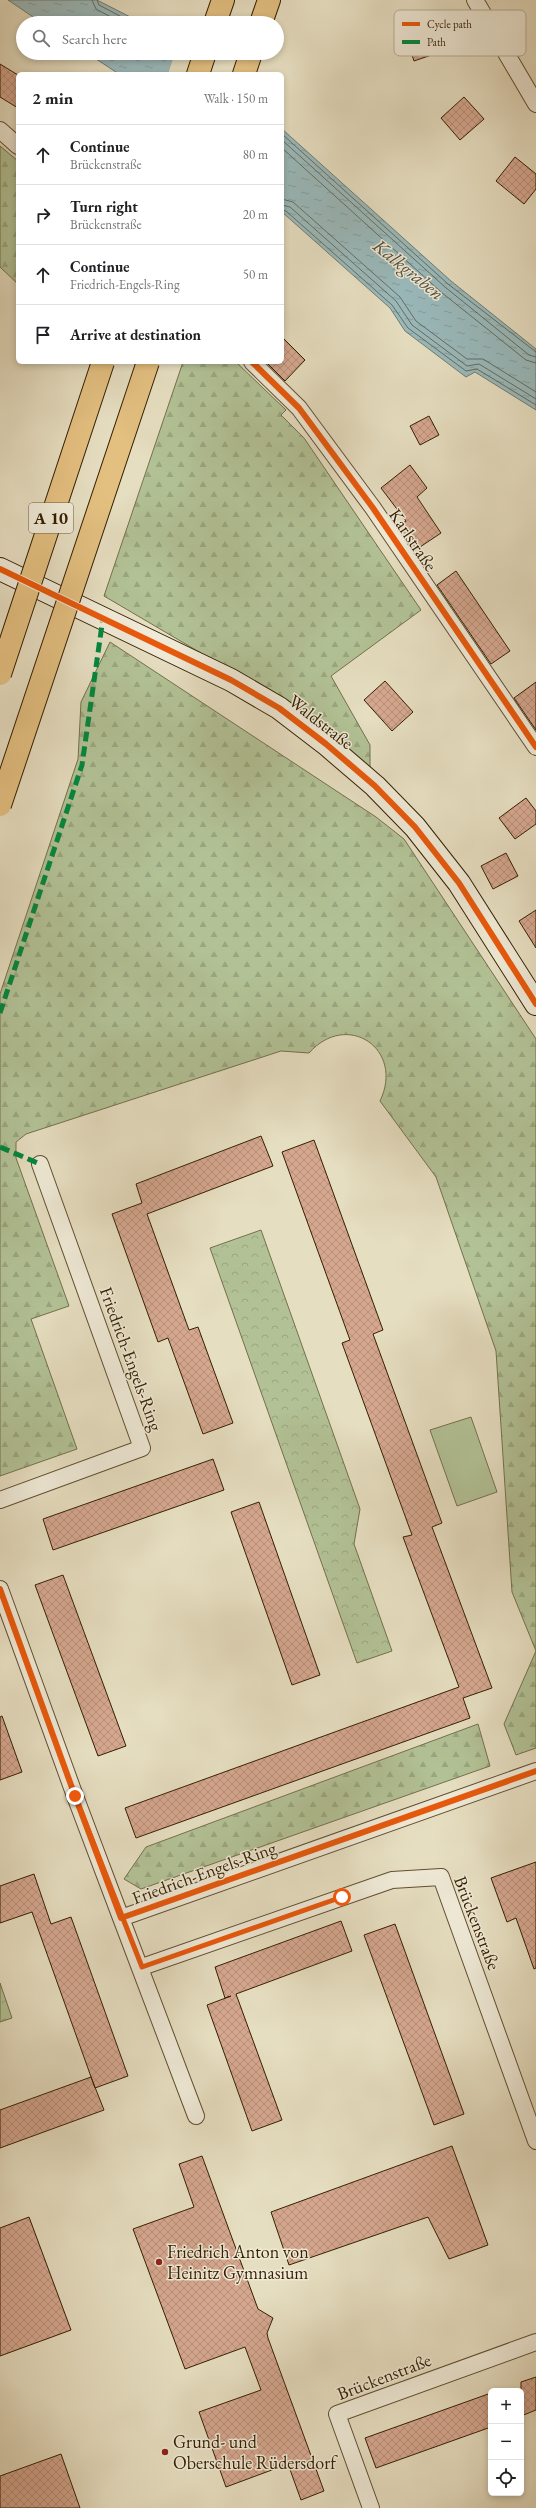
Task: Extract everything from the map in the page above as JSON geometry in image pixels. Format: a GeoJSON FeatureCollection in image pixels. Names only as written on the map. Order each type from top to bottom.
{"type":"FeatureCollection","features":[{"type":"Feature","properties":{"kind":"highway"},"geometry":{"type":"LineString","coordinates":[[217,16],[223,0]]}},
{"type":"Feature","properties":{"kind":"highway"},"geometry":{"type":"LineString","coordinates":[[263,16],[269,0]]}},
{"type":"Feature","properties":{"kind":"highway"},"geometry":{"type":"LineString","coordinates":[[199,72],[203,60]]}},
{"type":"Feature","properties":{"kind":"highway"},"geometry":{"type":"LineString","coordinates":[[245,72],[249,60]]}},
{"type":"Feature","properties":{"kind":"highway","name":"A 10"},"geometry":{"type":"LineString","coordinates":[[0,674],[102,364]]}},
{"type":"Feature","properties":{"kind":"highway","name":"A 10"},"geometry":{"type":"LineString","coordinates":[[0,804],[147,364]]}},
{"type":"Feature","properties":{"kind":"street"},"geometry":{"type":"LineString","coordinates":[[475,0],[481,10]]}},
{"type":"Feature","properties":{"kind":"street"},"geometry":{"type":"LineString","coordinates":[[508,56],[536,104]]}},
{"type":"Feature","properties":{"kind":"street"},"geometry":{"type":"LineString","coordinates":[[0,130],[16,144]]}},
{"type":"Feature","properties":{"kind":"street","name":"Karlstraße"},"geometry":{"type":"LineString","coordinates":[[254,364],[299,408],[318,433],[373,508],[536,747]]}},
{"type":"Feature","properties":{"kind":"street","name":"Waldstraße"},"geometry":{"type":"LineString","coordinates":[[0,568],[231,680],[279,708],[326,744],[375,786],[415,827],[459,883],[536,1004]]}},
{"type":"Feature","properties":{"kind":"street","name":"Friedrich-Engels-Ring"},"geometry":{"type":"LineString","coordinates":[[0,1500],[142,1448],[40,1164]]}},
{"type":"Feature","properties":{"kind":"street","name":"Friedrich-Engels-Ring"},"geometry":{"type":"LineString","coordinates":[[0,1589],[122,1918],[536,1771]]}},
{"type":"Feature","properties":{"kind":"street","name":"Brückenstraße"},"geometry":{"type":"LineString","coordinates":[[142,1967],[392,1880],[441,1877],[536,2141]]}},
{"type":"Feature","properties":{"kind":"street"},"geometry":{"type":"LineString","coordinates":[[122,1918],[142,1967],[196,2116]]}},
{"type":"Feature","properties":{"kind":"street","name":"Brückenstraße"},"geometry":{"type":"LineString","coordinates":[[371,2508],[337,2414],[536,2342]]}},
{"type":"Feature","properties":{"kind":"green space"},"geometry":{"type":"Polygon","coordinates":[[[0,146],[16,159],[16,282],[0,267],[0,146]]]}},
{"type":"Feature","properties":{"kind":"green space"},"geometry":{"type":"Polygon","coordinates":[[[182,364],[238,364],[286,410],[281,415],[304,438],[421,610],[331,676],[370,745],[370,771],[296,709],[104,596],[182,364]]]}},
{"type":"Feature","properties":{"kind":"green space"},"geometry":{"type":"Polygon","coordinates":[[[110,642],[376,817],[404,839],[536,1039],[536,1651],[512,1592],[496,1351],[436,1177],[380,1101],[386,1082],[385,1066],[379,1052],[368,1041],[355,1036],[340,1035],[324,1041],[309,1053],[281,1051],[26,1134],[16,1142],[16,1158],[69,1306],[31,1319],[77,1449],[0,1476],[0,994],[78,759],[81,702],[110,642]]]}},
{"type":"Feature","properties":{"kind":"green space"},"geometry":{"type":"Polygon","coordinates":[[[261,1230],[360,1509],[354,1544],[392,1651],[357,1663],[210,1248],[261,1230]]]}},
{"type":"Feature","properties":{"kind":"green space"},"geometry":{"type":"Polygon","coordinates":[[[471,1417],[497,1492],[457,1506],[430,1430],[471,1417]]]}},
{"type":"Feature","properties":{"kind":"green space"},"geometry":{"type":"Polygon","coordinates":[[[536,1651],[536,1748],[516,1755],[504,1724],[536,1651]]]}},
{"type":"Feature","properties":{"kind":"green space"},"geometry":{"type":"Polygon","coordinates":[[[478,1724],[490,1766],[141,1889],[124,1879],[146,1847],[478,1724]]]}},
{"type":"Feature","properties":{"kind":"green space"},"geometry":{"type":"Polygon","coordinates":[[[0,1983],[12,2018],[0,2022],[0,1983]]]}},
{"type":"Feature","properties":{"kind":"water"},"geometry":{"type":"Polygon","coordinates":[[[8,0],[97,0],[128,16],[32,16],[8,0]]]}},
{"type":"Feature","properties":{"kind":"water"},"geometry":{"type":"Polygon","coordinates":[[[98,60],[194,60],[209,72],[116,72],[98,60]]]}},
{"type":"Feature","properties":{"kind":"water","name":"Kalkgraben"},"geometry":{"type":"Polygon","coordinates":[[[284,131],[451,281],[536,349],[536,410],[475,372],[466,377],[405,331],[390,308],[284,214],[284,131]]]}},
{"type":"Feature","properties":{"kind":"pier"},"geometry":{"type":"Polygon","coordinates":[[[173,60],[197,60],[212,72],[169,72],[173,60]]]}},
{"type":"Feature","properties":{"kind":"building"},"geometry":{"type":"Polygon","coordinates":[[[412,56],[428,56],[414,61],[412,56]]]}},
{"type":"Feature","properties":{"kind":"building"},"geometry":{"type":"Polygon","coordinates":[[[0,64],[16,74],[16,107],[0,97],[0,64]]]}},
{"type":"Feature","properties":{"kind":"building"},"geometry":{"type":"Polygon","coordinates":[[[464,97],[484,119],[460,140],[441,118],[464,97]]]}},
{"type":"Feature","properties":{"kind":"building"},"geometry":{"type":"Polygon","coordinates":[[[515,157],[536,174],[536,189],[524,204],[496,181],[515,157]]]}},
{"type":"Feature","properties":{"kind":"building"},"geometry":{"type":"Polygon","coordinates":[[[284,339],[305,360],[285,381],[268,364],[284,364],[284,339]]]}},
{"type":"Feature","properties":{"kind":"building"},"geometry":{"type":"Polygon","coordinates":[[[429,416],[439,435],[420,445],[410,426],[429,416]]]}},
{"type":"Feature","properties":{"kind":"building"},"geometry":{"type":"Polygon","coordinates":[[[410,465],[427,488],[417,497],[441,533],[414,551],[397,527],[406,521],[381,488],[410,465]]]}},
{"type":"Feature","properties":{"kind":"building"},"geometry":{"type":"Polygon","coordinates":[[[456,571],[510,651],[491,664],[437,585],[456,571]]]}},
{"type":"Feature","properties":{"kind":"building"},"geometry":{"type":"Polygon","coordinates":[[[385,681],[413,712],[392,731],[364,700],[385,681]]]}},
{"type":"Feature","properties":{"kind":"building"},"geometry":{"type":"Polygon","coordinates":[[[536,682],[536,730],[514,698],[536,682]]]}},
{"type":"Feature","properties":{"kind":"building"},"geometry":{"type":"Polygon","coordinates":[[[526,798],[536,811],[536,824],[515,839],[499,818],[526,798]]]}},
{"type":"Feature","properties":{"kind":"building"},"geometry":{"type":"Polygon","coordinates":[[[506,853],[518,876],[493,889],[481,866],[506,853]]]}},
{"type":"Feature","properties":{"kind":"building"},"geometry":{"type":"Polygon","coordinates":[[[536,910],[536,948],[519,921],[536,910]]]}},
{"type":"Feature","properties":{"kind":"building"},"geometry":{"type":"Polygon","coordinates":[[[261,1136],[273,1166],[147,1214],[189,1330],[198,1327],[233,1423],[203,1434],[168,1338],[158,1342],[112,1214],[142,1203],[136,1184],[261,1136]]]}},
{"type":"Feature","properties":{"kind":"building"},"geometry":{"type":"Polygon","coordinates":[[[314,1140],[383,1330],[373,1334],[442,1523],[432,1527],[492,1688],[463,1698],[470,1718],[136,1838],[125,1808],[459,1687],[403,1537],[412,1535],[342,1343],[350,1340],[282,1152],[314,1140]]]}},
{"type":"Feature","properties":{"kind":"building"},"geometry":{"type":"Polygon","coordinates":[[[213,1459],[224,1490],[53,1550],[43,1519],[213,1459]]]}},
{"type":"Feature","properties":{"kind":"building"},"geometry":{"type":"Polygon","coordinates":[[[259,1502],[320,1675],[292,1685],[231,1512],[259,1502]]]}},
{"type":"Feature","properties":{"kind":"building"},"geometry":{"type":"Polygon","coordinates":[[[63,1575],[126,1746],[98,1756],[35,1585],[63,1575]]]}},
{"type":"Feature","properties":{"kind":"building"},"geometry":{"type":"Polygon","coordinates":[[[2,1716],[22,1772],[0,1780],[0,1717],[2,1716]]]}},
{"type":"Feature","properties":{"kind":"building"},"geometry":{"type":"Polygon","coordinates":[[[536,1862],[536,1968],[534,1969],[516,1918],[507,1922],[491,1878],[536,1862]]]}},
{"type":"Feature","properties":{"kind":"building"},"geometry":{"type":"Polygon","coordinates":[[[34,1874],[51,1924],[71,1917],[128,2076],[95,2088],[32,1912],[0,1923],[0,1886],[34,1874]]]}},
{"type":"Feature","properties":{"kind":"building"},"geometry":{"type":"Polygon","coordinates":[[[341,1921],[352,1951],[236,1994],[282,2120],[252,2131],[207,2005],[231,1996],[225,1998],[215,1967],[341,1921]]]}},
{"type":"Feature","properties":{"kind":"building"},"geometry":{"type":"Polygon","coordinates":[[[395,1924],[464,2114],[434,2125],[364,1935],[395,1924]]]}},
{"type":"Feature","properties":{"kind":"building"},"geometry":{"type":"Polygon","coordinates":[[[91,2077],[104,2110],[0,2148],[0,2110],[91,2077]]]}},
{"type":"Feature","properties":{"kind":"building"},"geometry":{"type":"Polygon","coordinates":[[[452,2146],[488,2245],[449,2259],[428,2217],[289,2265],[271,2212],[452,2146]]]}},
{"type":"Feature","properties":{"kind":"building"},"geometry":{"type":"Polygon","coordinates":[[[202,2156],[258,2309],[273,2318],[267,2333],[268,2338],[324,2491],[301,2500],[288,2464],[226,2487],[199,2412],[261,2390],[245,2347],[185,2369],[133,2229],[194,2207],[179,2164],[202,2156]]]}},
{"type":"Feature","properties":{"kind":"building"},"geometry":{"type":"Polygon","coordinates":[[[29,2217],[71,2330],[0,2356],[0,2228],[29,2217]]]}},
{"type":"Feature","properties":{"kind":"building"},"geometry":{"type":"Polygon","coordinates":[[[536,2377],[536,2410],[524,2415],[524,2388],[521,2388],[521,2382],[536,2377]]]}},
{"type":"Feature","properties":{"kind":"building"},"geometry":{"type":"Polygon","coordinates":[[[488,2394],[488,2428],[376,2468],[365,2438],[488,2394]]]}},
{"type":"Feature","properties":{"kind":"building"},"geometry":{"type":"Polygon","coordinates":[[[61,2454],[80,2508],[0,2508],[0,2476],[61,2454]]]}},
{"type":"Feature","properties":{"kind":"marked path"},"geometry":{"type":"LineString","coordinates":[[0,1013],[82,765],[103,618]]}},
{"type":"Feature","properties":{"kind":"marked path"},"geometry":{"type":"LineString","coordinates":[[0,1147],[40,1164]]}},
{"type":"Feature","properties":{"kind":"cycle path"},"geometry":{"type":"LineString","coordinates":[[254,364],[299,408],[373,508],[536,747]]}},
{"type":"Feature","properties":{"kind":"cycle path"},"geometry":{"type":"LineString","coordinates":[[0,569],[231,680],[279,708],[326,744],[375,786],[415,827],[459,883],[536,1004]]}},
{"type":"Feature","properties":{"kind":"cycle path"},"geometry":{"type":"LineString","coordinates":[[0,1589],[121,1918],[536,1771]]}},
{"type":"Feature","properties":{"kind":"place","name":"Friedrich Anton von Heinitz Gymnasium"},"geometry":{"type":"Point","coordinates":[159,2262]}},
{"type":"Feature","properties":{"kind":"place","name":"Grund- und Oberschule Rüdersdorf"},"geometry":{"type":"Point","coordinates":[165,2452]}},
{"type":"Feature","properties":{"kind":"route"},"geometry":{"type":"LineString","coordinates":[[75,1796],[142,1967],[181,1952],[342,1897]]}}]}
